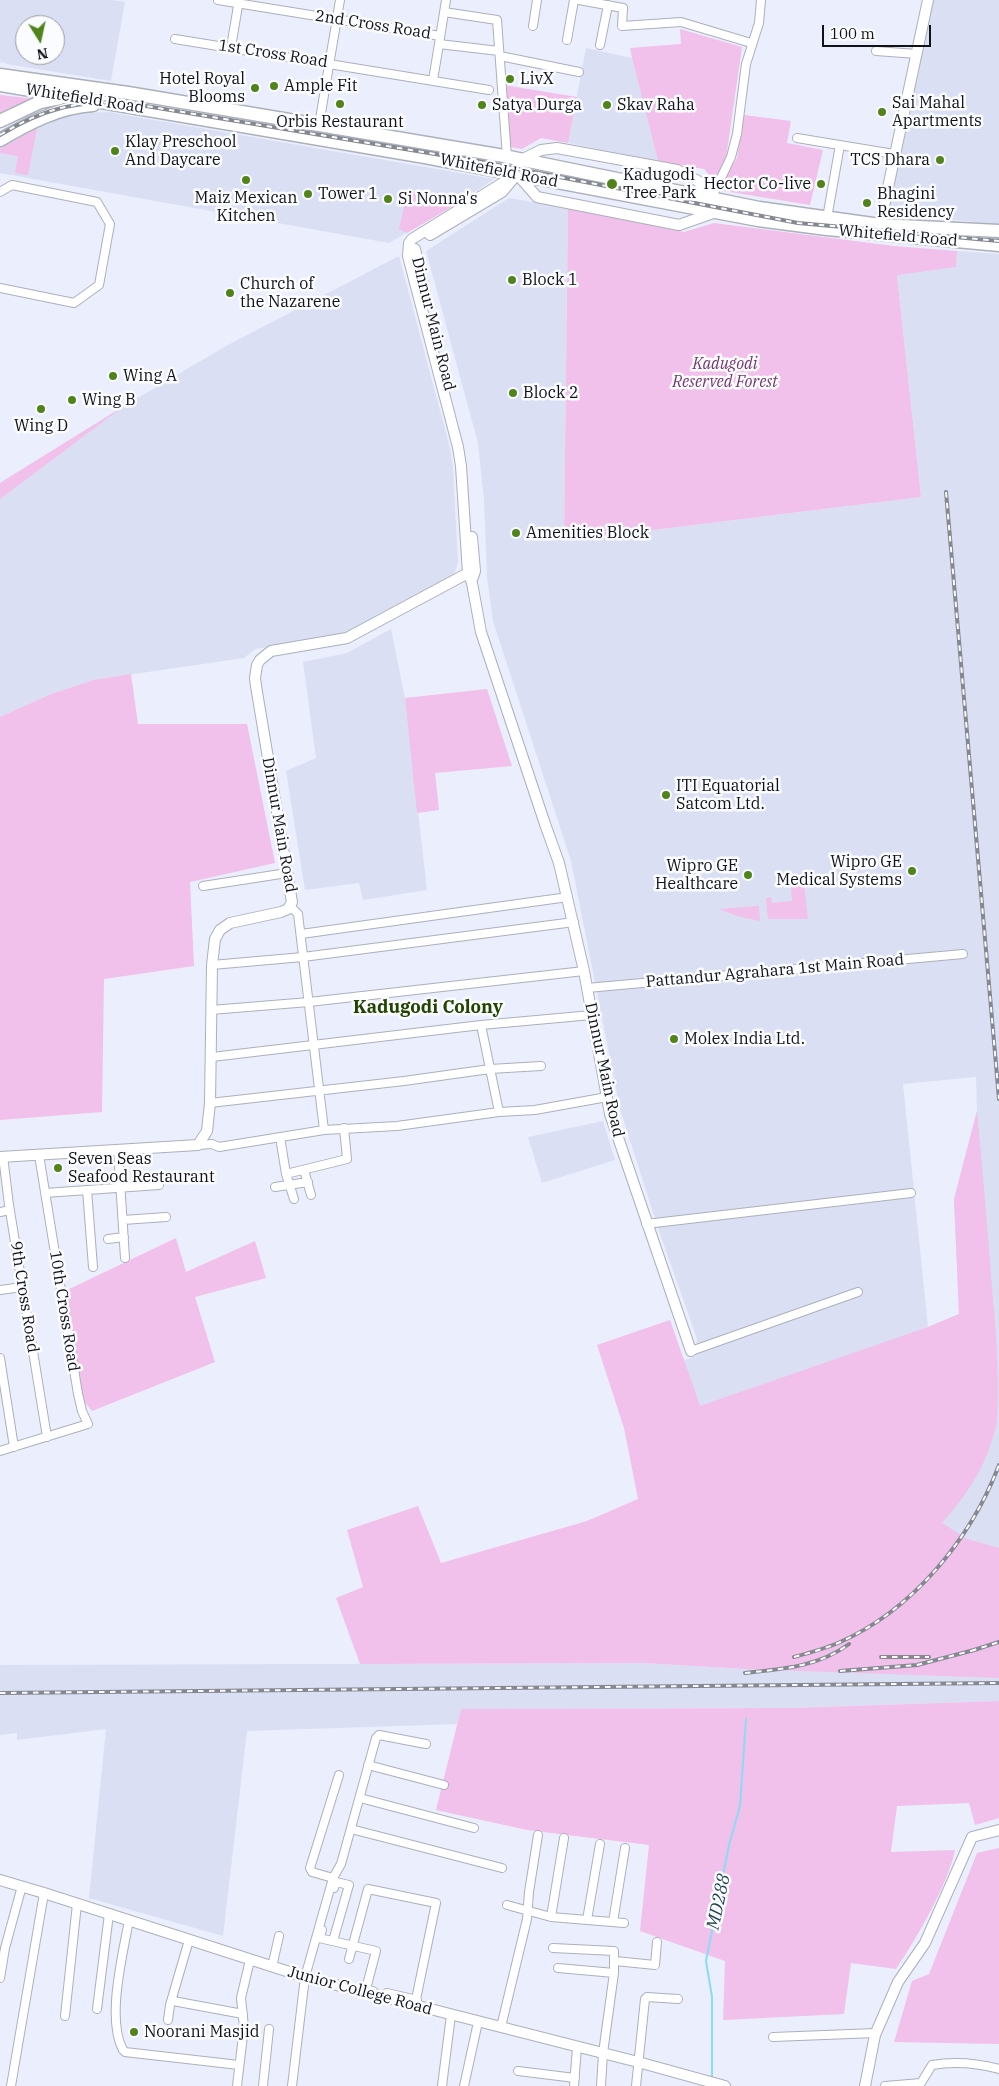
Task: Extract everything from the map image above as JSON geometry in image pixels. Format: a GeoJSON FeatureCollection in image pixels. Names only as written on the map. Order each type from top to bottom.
{"type":"FeatureCollection","features":[{"type":"Feature","properties":{"kind":"main road","name":"Whitefield Road"},"geometry":{"type":"LineString","coordinates":[[0,75],[716,212],[827,229],[999,245]]}},
{"type":"Feature","properties":{"kind":"main road","name":"Whitefield Road"},"geometry":{"type":"LineString","coordinates":[[0,85],[111,103],[193,111]]}},
{"type":"Feature","properties":{"kind":"main road"},"geometry":{"type":"LineString","coordinates":[[0,121],[40,102],[70,97]]}},
{"type":"Feature","properties":{"kind":"main road"},"geometry":{"type":"LineString","coordinates":[[0,140],[46,115],[78,106],[111,103]]}},
{"type":"Feature","properties":{"kind":"main road","name":"Whitefield Road"},"geometry":{"type":"LineString","coordinates":[[210,114],[319,125],[507,157],[711,200],[827,218],[880,225],[999,231]]}},
{"type":"Feature","properties":{"kind":"street","name":"2nd Cross Road"},"geometry":{"type":"LineString","coordinates":[[218,0],[337,19],[579,72]]}},
{"type":"Feature","properties":{"kind":"street"},"geometry":{"type":"LineString","coordinates":[[319,125],[340,0]]}},
{"type":"Feature","properties":{"kind":"street"},"geometry":{"type":"LineString","coordinates":[[433,80],[446,0]]}},
{"type":"Feature","properties":{"kind":"street"},"geometry":{"type":"LineString","coordinates":[[533,26],[537,0]]}},
{"type":"Feature","properties":{"kind":"street"},"geometry":{"type":"LineString","coordinates":[[567,40],[574,0]]}},
{"type":"Feature","properties":{"kind":"street"},"geometry":{"type":"LineString","coordinates":[[579,0],[623,8],[622,26],[681,22],[751,43]]}},
{"type":"Feature","properties":{"kind":"street"},"geometry":{"type":"LineString","coordinates":[[711,200],[731,157],[737,134],[746,64],[758,23],[762,0]]}},
{"type":"Feature","properties":{"kind":"street"},"geometry":{"type":"LineString","coordinates":[[880,225],[928,0]]}},
{"type":"Feature","properties":{"kind":"street"},"geometry":{"type":"LineString","coordinates":[[231,47],[238,2]]}},
{"type":"Feature","properties":{"kind":"street"},"geometry":{"type":"LineString","coordinates":[[600,45],[608,5]]}},
{"type":"Feature","properties":{"kind":"street"},"geometry":{"type":"LineString","coordinates":[[444,12],[497,20],[507,157]]}},
{"type":"Feature","properties":{"kind":"street","name":"1st Cross Road"},"geometry":{"type":"LineString","coordinates":[[175,39],[489,90]]}},
{"type":"Feature","properties":{"kind":"street"},"geometry":{"type":"LineString","coordinates":[[876,50],[917,54]]}},
{"type":"Feature","properties":{"kind":"street"},"geometry":{"type":"LineString","coordinates":[[797,138],[894,154]]}},
{"type":"Feature","properties":{"kind":"street"},"geometry":{"type":"LineString","coordinates":[[827,218],[840,145]]}},
{"type":"Feature","properties":{"kind":"street"},"geometry":{"type":"LineString","coordinates":[[711,200],[698,181],[676,170],[558,148],[541,150],[521,160],[517,174],[537,197],[670,224],[678,225],[716,212]]}},
{"type":"Feature","properties":{"kind":"street","name":"Dinnur Main Road"},"geometry":{"type":"LineString","coordinates":[[517,174],[502,192],[421,241],[415,246],[414,250],[464,446],[472,583],[481,632],[545,824],[557,854],[574,922],[610,1114],[646,1224],[691,1351]]}},
{"type":"Feature","properties":{"kind":"street"},"geometry":{"type":"LineString","coordinates":[[0,192],[12,185],[97,202],[110,224],[99,285],[74,303],[0,288]]}},
{"type":"Feature","properties":{"kind":"street","name":"Dinnur Main Road"},"geometry":{"type":"LineString","coordinates":[[198,1145],[207,1131],[210,1103],[212,965],[215,939],[224,926],[235,921],[281,912],[290,906],[292,898],[256,686],[255,671],[260,660],[271,651],[347,638],[471,572]]}},
{"type":"Feature","properties":{"kind":"street"},"geometry":{"type":"LineString","coordinates":[[203,886],[288,873]]}},
{"type":"Feature","properties":{"kind":"street"},"geometry":{"type":"LineString","coordinates":[[301,934],[568,896]]}},
{"type":"Feature","properties":{"kind":"street"},"geometry":{"type":"LineString","coordinates":[[290,906],[297,911],[301,934],[324,1130]]}},
{"type":"Feature","properties":{"kind":"street"},"geometry":{"type":"LineString","coordinates":[[212,965],[303,957],[574,922]]}},
{"type":"Feature","properties":{"kind":"street","name":"Pattandur Agrahara 1st Main Road"},"geometry":{"type":"LineString","coordinates":[[587,988],[963,954]]}},
{"type":"Feature","properties":{"kind":"street"},"geometry":{"type":"LineString","coordinates":[[211,1010],[309,1002],[584,972]]}},
{"type":"Feature","properties":{"kind":"street"},"geometry":{"type":"LineString","coordinates":[[212,1057],[481,1025],[592,1015]]}},
{"type":"Feature","properties":{"kind":"street"},"geometry":{"type":"LineString","coordinates":[[481,1025],[499,1112]]}},
{"type":"Feature","properties":{"kind":"street"},"geometry":{"type":"LineString","coordinates":[[210,1103],[490,1069],[541,1066]]}},
{"type":"Feature","properties":{"kind":"street"},"geometry":{"type":"LineString","coordinates":[[2,1156],[212,1144],[219,1147],[324,1130],[397,1126],[499,1112],[536,1110],[607,1096]]}},
{"type":"Feature","properties":{"kind":"street"},"geometry":{"type":"LineString","coordinates":[[286,1174],[348,1159],[344,1128]]}},
{"type":"Feature","properties":{"kind":"street"},"geometry":{"type":"LineString","coordinates":[[280,1137],[286,1174],[294,1199]]}},
{"type":"Feature","properties":{"kind":"street"},"geometry":{"type":"LineString","coordinates":[[118,1150],[126,1258]]}},
{"type":"Feature","properties":{"kind":"street","name":"10th Cross Road"},"geometry":{"type":"LineString","coordinates":[[38,1154],[78,1394],[82,1411],[88,1424],[47,1437]]}},
{"type":"Feature","properties":{"kind":"street","name":"9th Cross Road"},"geometry":{"type":"LineString","coordinates":[[2,1156],[47,1437]]}},
{"type":"Feature","properties":{"kind":"street"},"geometry":{"type":"LineString","coordinates":[[304,1170],[311,1195]]}},
{"type":"Feature","properties":{"kind":"street"},"geometry":{"type":"LineString","coordinates":[[275,1187],[308,1182]]}},
{"type":"Feature","properties":{"kind":"street"},"geometry":{"type":"LineString","coordinates":[[45,1193],[159,1185]]}},
{"type":"Feature","properties":{"kind":"street"},"geometry":{"type":"LineString","coordinates":[[87,1190],[93,1267]]}},
{"type":"Feature","properties":{"kind":"street"},"geometry":{"type":"LineString","coordinates":[[646,1224],[911,1193]]}},
{"type":"Feature","properties":{"kind":"street"},"geometry":{"type":"LineString","coordinates":[[0,1212],[10,1210]]}},
{"type":"Feature","properties":{"kind":"street"},"geometry":{"type":"LineString","coordinates":[[123,1220],[166,1217]]}},
{"type":"Feature","properties":{"kind":"street"},"geometry":{"type":"LineString","coordinates":[[108,1239],[124,1237]]}},
{"type":"Feature","properties":{"kind":"street"},"geometry":{"type":"LineString","coordinates":[[0,1290],[22,1287]]}},
{"type":"Feature","properties":{"kind":"street"},"geometry":{"type":"LineString","coordinates":[[691,1351],[858,1292]]}},
{"type":"Feature","properties":{"kind":"street"},"geometry":{"type":"LineString","coordinates":[[0,1358],[14,1447]]}},
{"type":"Feature","properties":{"kind":"street"},"geometry":{"type":"LineString","coordinates":[[0,1451],[47,1437]]}},
{"type":"Feature","properties":{"kind":"street"},"geometry":{"type":"LineString","coordinates":[[292,2086],[305,1978],[333,1878],[341,1864],[368,1765],[378,1736],[426,1744]]}},
{"type":"Feature","properties":{"kind":"street"},"geometry":{"type":"LineString","coordinates":[[368,1765],[444,1785]]}},
{"type":"Feature","properties":{"kind":"street"},"geometry":{"type":"LineString","coordinates":[[333,1878],[312,1872],[310,1868],[340,1774]]}},
{"type":"Feature","properties":{"kind":"street"},"geometry":{"type":"LineString","coordinates":[[360,1798],[474,1828]]}},
{"type":"Feature","properties":{"kind":"street"},"geometry":{"type":"LineString","coordinates":[[351,1829],[502,1868]]}},
{"type":"Feature","properties":{"kind":"street"},"geometry":{"type":"LineString","coordinates":[[865,2086],[876,2033],[898,1982],[924,1943],[972,1837],[999,1830]]}},
{"type":"Feature","properties":{"kind":"street"},"geometry":{"type":"LineString","coordinates":[[501,2027],[528,1911],[538,1835]]}},
{"type":"Feature","properties":{"kind":"street"},"geometry":{"type":"LineString","coordinates":[[551,1917],[564,1838]]}},
{"type":"Feature","properties":{"kind":"street"},"geometry":{"type":"LineString","coordinates":[[588,1920],[600,1844]]}},
{"type":"Feature","properties":{"kind":"street"},"geometry":{"type":"LineString","coordinates":[[613,1922],[625,1848]]}},
{"type":"Feature","properties":{"kind":"street","name":"Junior College Road"},"geometry":{"type":"LineString","coordinates":[[0,1880],[44,1892],[305,1978],[416,2003],[451,2015],[577,2046],[724,2086]]}},
{"type":"Feature","properties":{"kind":"street"},"geometry":{"type":"LineString","coordinates":[[332,1940],[349,1886],[336,1882],[319,1938],[376,1951],[366,1989],[396,1998]]}},
{"type":"Feature","properties":{"kind":"street"},"geometry":{"type":"LineString","coordinates":[[0,1978],[7,1941],[22,1886]]}},
{"type":"Feature","properties":{"kind":"street"},"geometry":{"type":"LineString","coordinates":[[349,1959],[368,1889],[436,1903],[416,2003]]}},
{"type":"Feature","properties":{"kind":"street"},"geometry":{"type":"LineString","coordinates":[[10,2086],[44,1892]]}},
{"type":"Feature","properties":{"kind":"street"},"geometry":{"type":"LineString","coordinates":[[66,2016],[77,1904]]}},
{"type":"Feature","properties":{"kind":"street"},"geometry":{"type":"LineString","coordinates":[[507,1905],[551,1917],[624,1923]]}},
{"type":"Feature","properties":{"kind":"street"},"geometry":{"type":"LineString","coordinates":[[97,2009],[109,1914]]}},
{"type":"Feature","properties":{"kind":"street"},"geometry":{"type":"LineString","coordinates":[[129,1920],[115,2004],[116,2019],[123,2050],[125,2052],[239,2065]]}},
{"type":"Feature","properties":{"kind":"street"},"geometry":{"type":"LineString","coordinates":[[272,1967],[280,1936]]}},
{"type":"Feature","properties":{"kind":"street"},"geometry":{"type":"LineString","coordinates":[[168,2020],[170,2005],[173,2001],[189,1940]]}},
{"type":"Feature","properties":{"kind":"street"},"geometry":{"type":"LineString","coordinates":[[615,1961],[655,1965],[657,1942]]}},
{"type":"Feature","properties":{"kind":"street"},"geometry":{"type":"LineString","coordinates":[[553,1948],[614,1951],[614,1973],[602,2053],[601,2086]]}},
{"type":"Feature","properties":{"kind":"street"},"geometry":{"type":"LineString","coordinates":[[237,2086],[244,2027],[242,1998],[250,1960]]}},
{"type":"Feature","properties":{"kind":"street"},"geometry":{"type":"LineString","coordinates":[[558,1968],[614,1973]]}},
{"type":"Feature","properties":{"kind":"street"},"geometry":{"type":"LineString","coordinates":[[636,2086],[645,1999],[647,1997],[678,1999]]}},
{"type":"Feature","properties":{"kind":"street"},"geometry":{"type":"LineString","coordinates":[[173,2001],[243,2014]]}},
{"type":"Feature","properties":{"kind":"street"},"geometry":{"type":"LineString","coordinates":[[442,2086],[451,2015]]}},
{"type":"Feature","properties":{"kind":"street"},"geometry":{"type":"LineString","coordinates":[[464,2086],[478,2022]]}},
{"type":"Feature","properties":{"kind":"street"},"geometry":{"type":"LineString","coordinates":[[263,2086],[269,2029]]}},
{"type":"Feature","properties":{"kind":"street"},"geometry":{"type":"LineString","coordinates":[[773,2037],[876,2033]]}},
{"type":"Feature","properties":{"kind":"street"},"geometry":{"type":"LineString","coordinates":[[518,2071],[574,2082],[577,2046]]}},
{"type":"Feature","properties":{"kind":"street"},"geometry":{"type":"LineString","coordinates":[[887,2086],[916,2085],[921,2083],[932,2065],[979,2064],[999,2069]]}},
{"type":"Feature","properties":{"kind":"shaded area"},"geometry":{"type":"Polygon","coordinates":[[[0,0],[112,0],[125,2],[111,81],[6,64],[7,60],[6,63],[0,62],[0,0]]]}},
{"type":"Feature","properties":{"kind":"shaded area"},"geometry":{"type":"Polygon","coordinates":[[[932,0],[999,0],[999,224],[888,214],[932,0]]]}},
{"type":"Feature","properties":{"kind":"shaded area"},"geometry":{"type":"Polygon","coordinates":[[[586,48],[632,58],[658,161],[568,143],[586,48]]]}},
{"type":"Feature","properties":{"kind":"shaded area"},"geometry":{"type":"Polygon","coordinates":[[[108,112],[494,179],[460,202],[389,243],[0,173],[0,147],[14,137],[36,126],[63,117],[108,112]]]}},
{"type":"Feature","properties":{"kind":"shaded area"},"geometry":{"type":"Polygon","coordinates":[[[509,198],[568,208],[564,541],[921,497],[897,274],[956,267],[957,251],[999,254],[999,1701],[792,1708],[461,1709],[457,1724],[247,1731],[223,1936],[89,1898],[106,1729],[17,1740],[17,1733],[0,1735],[0,1665],[642,1663],[746,1669],[699,1406],[683,1361],[696,1356],[697,1339],[657,1225],[620,1109],[571,861],[493,621],[487,577],[484,500],[478,443],[426,251],[509,198]],[[976,1077],[903,1084],[928,1327],[959,1314],[954,1199],[977,1111],[976,1077]]]}},
{"type":"Feature","properties":{"kind":"shaded area"},"geometry":{"type":"Polygon","coordinates":[[[399,256],[450,448],[453,467],[458,562],[454,575],[341,636],[255,649],[244,658],[93,680],[51,694],[0,717],[0,483],[124,406],[226,346],[399,256]]]}},
{"type":"Feature","properties":{"kind":"shaded area"},"geometry":{"type":"Polygon","coordinates":[[[391,629],[405,698],[427,890],[363,900],[359,883],[305,890],[286,771],[316,758],[303,662],[347,653],[391,629]]]}},
{"type":"Feature","properties":{"kind":"shaded area"},"geometry":{"type":"Polygon","coordinates":[[[603,1121],[615,1160],[542,1183],[528,1137],[603,1121]]]}},
{"type":"Feature","properties":{"kind":"green space"},"geometry":{"type":"Polygon","coordinates":[[[680,29],[742,47],[726,158],[714,181],[704,169],[658,161],[632,58],[630,48],[681,44],[680,29]]]}},
{"type":"Feature","properties":{"kind":"green space"},"geometry":{"type":"Polygon","coordinates":[[[504,85],[577,97],[568,143],[541,138],[522,149],[510,147],[504,85]]]}},
{"type":"Feature","properties":{"kind":"green space"},"geometry":{"type":"Polygon","coordinates":[[[0,95],[36,99],[0,118],[0,95]]]}},
{"type":"Feature","properties":{"kind":"green space"},"geometry":{"type":"Polygon","coordinates":[[[744,115],[791,121],[787,143],[823,150],[810,205],[718,190],[737,158],[744,115]]]}},
{"type":"Feature","properties":{"kind":"green space"},"geometry":{"type":"Polygon","coordinates":[[[37,128],[28,175],[15,173],[18,156],[0,153],[0,149],[37,128]]]}},
{"type":"Feature","properties":{"kind":"green space"},"geometry":{"type":"Polygon","coordinates":[[[408,190],[455,205],[407,233],[399,229],[408,190]]]}},
{"type":"Feature","properties":{"kind":"green space","name":"Kadugodi Reserved Forest"},"geometry":{"type":"Polygon","coordinates":[[[568,208],[684,232],[714,223],[894,246],[957,251],[956,267],[897,275],[921,497],[564,541],[568,208]]]}},
{"type":"Feature","properties":{"kind":"green space"},"geometry":{"type":"Polygon","coordinates":[[[124,406],[0,499],[0,483],[124,406]]]}},
{"type":"Feature","properties":{"kind":"green space"},"geometry":{"type":"Polygon","coordinates":[[[131,674],[138,724],[247,724],[275,863],[190,882],[194,966],[104,979],[102,1112],[0,1120],[0,717],[51,694],[93,680],[131,674]]]}},
{"type":"Feature","properties":{"kind":"green space"},"geometry":{"type":"Polygon","coordinates":[[[487,689],[512,766],[435,773],[439,810],[417,813],[405,698],[487,689]]]}},
{"type":"Feature","properties":{"kind":"green space"},"geometry":{"type":"Polygon","coordinates":[[[804,884],[808,919],[768,919],[766,898],[771,897],[772,903],[792,901],[791,886],[804,884]]]}},
{"type":"Feature","properties":{"kind":"green space"},"geometry":{"type":"Polygon","coordinates":[[[759,906],[760,921],[737,916],[719,909],[759,906]]]}},
{"type":"Feature","properties":{"kind":"green space"},"geometry":{"type":"Polygon","coordinates":[[[977,1111],[996,1330],[997,1421],[989,1450],[977,1476],[961,1500],[942,1523],[967,1539],[999,1548],[999,1678],[746,1669],[642,1663],[360,1664],[336,1598],[363,1587],[347,1530],[418,1506],[441,1563],[587,1521],[638,1499],[624,1428],[597,1345],[670,1320],[700,1406],[928,1327],[959,1314],[954,1199],[977,1111]]]}},
{"type":"Feature","properties":{"kind":"green space"},"geometry":{"type":"Polygon","coordinates":[[[176,1238],[186,1272],[255,1241],[266,1278],[195,1297],[215,1362],[92,1411],[82,1399],[65,1291],[176,1238]]]}},
{"type":"Feature","properties":{"kind":"green space"},"geometry":{"type":"Polygon","coordinates":[[[999,1701],[999,1818],[975,1825],[969,1803],[897,1806],[891,1852],[955,1850],[939,1895],[913,1943],[896,1969],[851,1963],[844,2014],[723,2020],[725,1961],[640,1931],[649,1845],[527,1830],[436,1810],[461,1709],[792,1708],[999,1701]]]}},
{"type":"Feature","properties":{"kind":"green space"},"geometry":{"type":"Polygon","coordinates":[[[999,1848],[999,2044],[894,2042],[912,1981],[929,1974],[977,1853],[999,1848]]]}},
{"type":"Feature","properties":{"kind":"waterway","name":"MD288"},"geometry":{"type":"LineString","coordinates":[[712,2080],[712,1997],[706,1961],[729,1845],[740,1806],[746,1719]]}},
{"type":"Feature","properties":{"kind":"railway"},"geometry":{"type":"LineString","coordinates":[[0,135],[30,119],[58,109],[104,102],[122,102],[471,160],[798,223],[999,241]]}},
{"type":"Feature","properties":{"kind":"railway"},"geometry":{"type":"LineString","coordinates":[[946,492],[999,1099]]}},
{"type":"Feature","properties":{"kind":"railway"},"geometry":{"type":"LineString","coordinates":[[794,1657],[833,1645],[865,1629],[914,1592],[936,1570],[972,1520],[987,1493],[999,1465]]}},
{"type":"Feature","properties":{"kind":"railway"},"geometry":{"type":"LineString","coordinates":[[971,1651],[999,1642]]}},
{"type":"Feature","properties":{"kind":"railway"},"geometry":{"type":"LineString","coordinates":[[745,1673],[799,1666],[825,1658],[849,1644]]}},
{"type":"Feature","properties":{"kind":"railway"},"geometry":{"type":"LineString","coordinates":[[840,1671],[917,1665],[978,1649]]}},
{"type":"Feature","properties":{"kind":"railway"},"geometry":{"type":"LineString","coordinates":[[881,1657],[929,1657]]}},
{"type":"Feature","properties":{"kind":"railway"},"geometry":{"type":"LineString","coordinates":[[0,1693],[999,1683]]}},
{"type":"Feature","properties":{"kind":"place","name":"LivX"},"geometry":{"type":"Point","coordinates":[510,79]}},
{"type":"Feature","properties":{"kind":"place","name":"Ample Fit"},"geometry":{"type":"Point","coordinates":[274,86]}},
{"type":"Feature","properties":{"kind":"place","name":"Hotel Royal Blooms"},"geometry":{"type":"Point","coordinates":[255,88]}},
{"type":"Feature","properties":{"kind":"place","name":"Orbis Restaurant"},"geometry":{"type":"Point","coordinates":[340,104]}},
{"type":"Feature","properties":{"kind":"place","name":"Satya Durga"},"geometry":{"type":"Point","coordinates":[482,105]}},
{"type":"Feature","properties":{"kind":"place","name":"Skav Raha"},"geometry":{"type":"Point","coordinates":[607,105]}},
{"type":"Feature","properties":{"kind":"place","name":"Sai Mahal Apartments"},"geometry":{"type":"Point","coordinates":[882,112]}},
{"type":"Feature","properties":{"kind":"place","name":"Klay Preschool And Daycare"},"geometry":{"type":"Point","coordinates":[115,151]}},
{"type":"Feature","properties":{"kind":"place","name":"TCS Dhara"},"geometry":{"type":"Point","coordinates":[940,160]}},
{"type":"Feature","properties":{"kind":"place","name":"Maiz Mexican Kitchen"},"geometry":{"type":"Point","coordinates":[246,180]}},
{"type":"Feature","properties":{"kind":"place","name":"Kadugodi Tree Park"},"geometry":{"type":"Point","coordinates":[612,184]}},
{"type":"Feature","properties":{"kind":"place","name":"Hector Co-live"},"geometry":{"type":"Point","coordinates":[821,184]}},
{"type":"Feature","properties":{"kind":"place","name":"Tower 1"},"geometry":{"type":"Point","coordinates":[308,194]}},
{"type":"Feature","properties":{"kind":"place","name":"Si Nonna's"},"geometry":{"type":"Point","coordinates":[388,199]}},
{"type":"Feature","properties":{"kind":"place","name":"Bhagini Residency"},"geometry":{"type":"Point","coordinates":[867,203]}},
{"type":"Feature","properties":{"kind":"place","name":"Block 1"},"geometry":{"type":"Point","coordinates":[512,280]}},
{"type":"Feature","properties":{"kind":"place","name":"Church of the Nazarene"},"geometry":{"type":"Point","coordinates":[230,293]}},
{"type":"Feature","properties":{"kind":"place","name":"Wing A"},"geometry":{"type":"Point","coordinates":[113,376]}},
{"type":"Feature","properties":{"kind":"place","name":"Block 2"},"geometry":{"type":"Point","coordinates":[513,393]}},
{"type":"Feature","properties":{"kind":"place","name":"Wing B"},"geometry":{"type":"Point","coordinates":[72,400]}},
{"type":"Feature","properties":{"kind":"place","name":"Wing D"},"geometry":{"type":"Point","coordinates":[41,409]}},
{"type":"Feature","properties":{"kind":"place","name":"Amenities Block"},"geometry":{"type":"Point","coordinates":[516,533]}},
{"type":"Feature","properties":{"kind":"place","name":"ITI Equatorial Satcom Ltd."},"geometry":{"type":"Point","coordinates":[666,795]}},
{"type":"Feature","properties":{"kind":"place","name":"Wipro GE Medical Systems"},"geometry":{"type":"Point","coordinates":[912,871]}},
{"type":"Feature","properties":{"kind":"place","name":"Wipro GE Healthcare"},"geometry":{"type":"Point","coordinates":[748,875]}},
{"type":"Feature","properties":{"kind":"place","name":"Molex India Ltd."},"geometry":{"type":"Point","coordinates":[674,1039]}},
{"type":"Feature","properties":{"kind":"place","name":"Seven Seas Seafood Restaurant"},"geometry":{"type":"Point","coordinates":[58,1168]}},
{"type":"Feature","properties":{"kind":"place","name":"Noorani Masjid"},"geometry":{"type":"Point","coordinates":[134,2032]}},
{"type":"Feature","properties":{"kind":"district","name":"Kadugodi Colony"},"geometry":{"type":"Point","coordinates":[428,1008]}}]}
